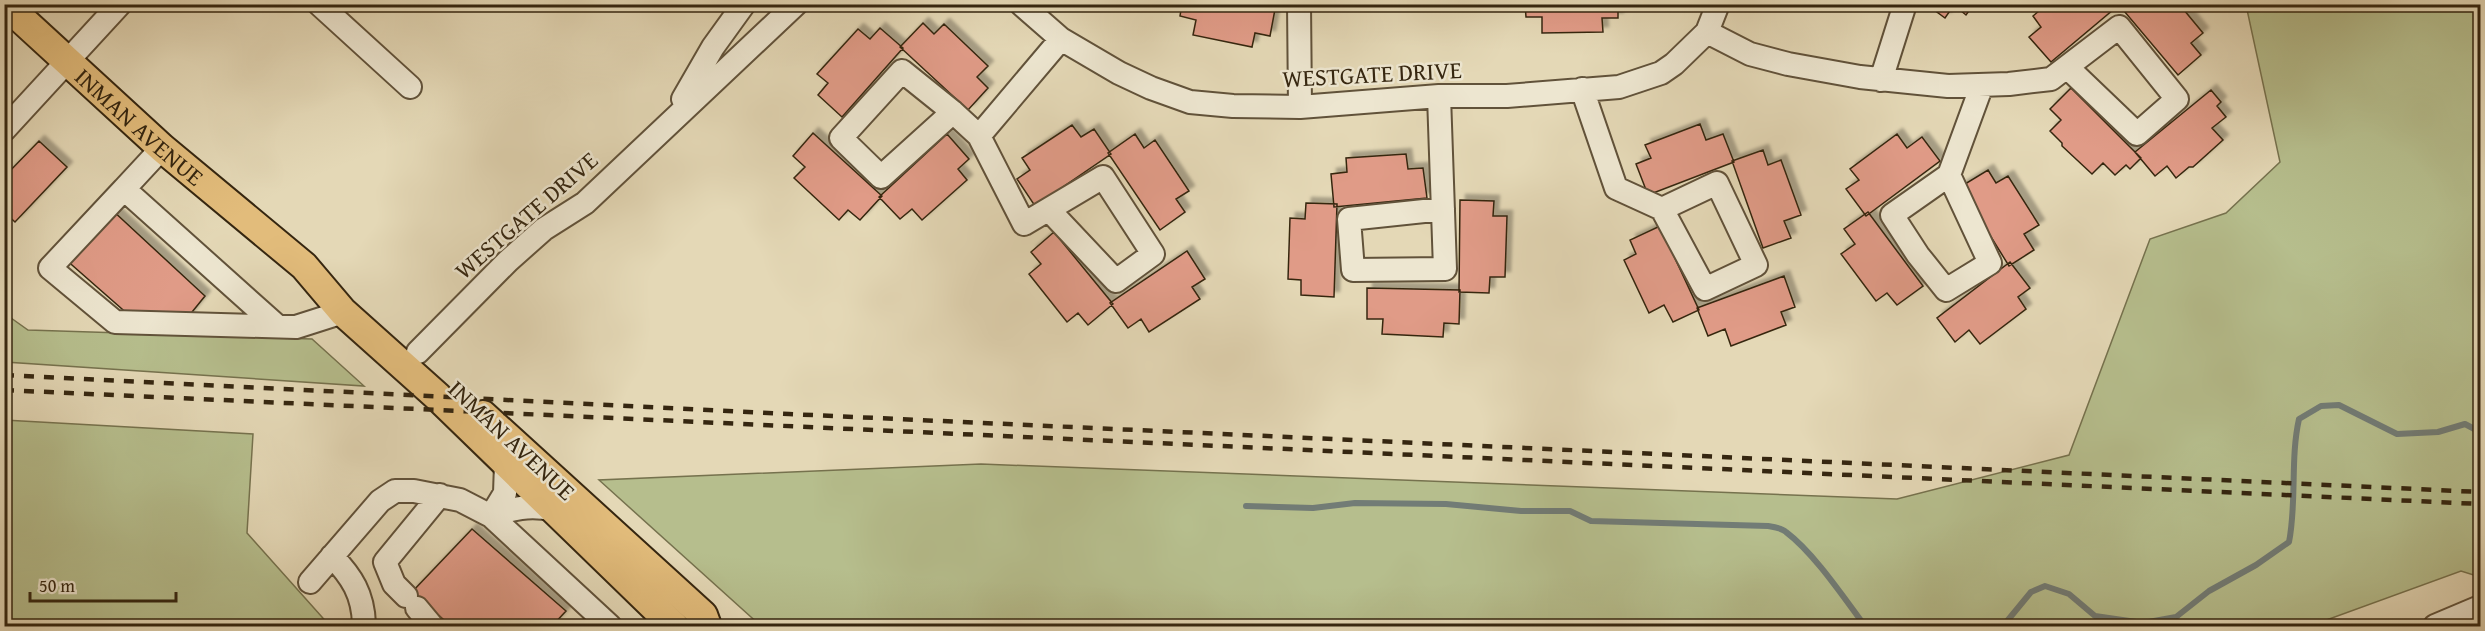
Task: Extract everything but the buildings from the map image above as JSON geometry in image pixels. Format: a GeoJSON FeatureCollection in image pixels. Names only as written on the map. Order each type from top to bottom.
{"type":"FeatureCollection","features":[{"type":"Feature","properties":{"kind":"main road","name":"INMAN AVENUE"},"geometry":{"type":"LineString","coordinates":[[5,4],[162,148],[304,266],[344,312],[438,397],[674,627]]}},
{"type":"Feature","properties":{"kind":"main road","name":"INMAN AVENUE"},"geometry":{"type":"LineString","coordinates":[[304,266],[346,289],[418,352],[480,412],[703,615],[707,627]]}},
{"type":"Feature","properties":{"kind":"street"},"geometry":{"type":"LineString","coordinates":[[4,130],[120,4]]}},
{"type":"Feature","properties":{"kind":"street"},"geometry":{"type":"LineString","coordinates":[[319,4],[410,87]]}},
{"type":"Feature","properties":{"kind":"street","name":"WESTGATE DRIVE"},"geometry":{"type":"LineString","coordinates":[[670,120],[713,47],[744,4]]}},
{"type":"Feature","properties":{"kind":"street","name":"WESTGATE DRIVE"},"geometry":{"type":"LineString","coordinates":[[418,352],[508,261],[544,229],[585,203],[670,120],[796,4]]}},
{"type":"Feature","properties":{"kind":"street","name":"WESTGATE DRIVE"},"geometry":{"type":"LineString","coordinates":[[1021,4],[1061,39],[1119,74],[1151,88],[1190,102],[1233,106],[1300,107],[1438,96],[1507,96],[1619,87],[1660,73],[1674,64],[1707,32],[1715,5]]}},
{"type":"Feature","properties":{"kind":"street"},"geometry":{"type":"LineString","coordinates":[[1299,4],[1300,107]]}},
{"type":"Feature","properties":{"kind":"street"},"geometry":{"type":"LineString","coordinates":[[1881,80],[1905,4]]}},
{"type":"Feature","properties":{"kind":"street"},"geometry":{"type":"LineString","coordinates":[[1707,32],[1750,54],[1819,70],[1881,80],[1948,86],[2051,79],[2119,27],[2177,99],[2137,134],[2067,67]]}},
{"type":"Feature","properties":{"kind":"street"},"geometry":{"type":"LineString","coordinates":[[979,136],[1061,39]]}},
{"type":"Feature","properties":{"kind":"street"},"geometry":{"type":"LineString","coordinates":[[953,112],[881,177],[841,138],[902,71],[953,112],[979,136],[1024,224],[1103,177],[1153,254],[1116,281],[1049,210]]}},
{"type":"Feature","properties":{"kind":"street"},"geometry":{"type":"LineString","coordinates":[[1949,175],[1990,262],[1946,290],[1917,255],[1892,215],[1949,175],[1982,85]]}},
{"type":"Feature","properties":{"kind":"street"},"geometry":{"type":"LineString","coordinates":[[1582,89],[1616,188],[1662,209],[1705,289],[1756,265],[1717,183],[1662,209]]}},
{"type":"Feature","properties":{"kind":"street"},"geometry":{"type":"LineString","coordinates":[[1438,96],[1443,209],[1445,269],[1353,270],[1349,219],[1443,209]]}},
{"type":"Feature","properties":{"kind":"street"},"geometry":{"type":"LineString","coordinates":[[162,148],[50,268],[115,322],[296,327],[344,312]]}},
{"type":"Feature","properties":{"kind":"street"},"geometry":{"type":"LineString","coordinates":[[124,189],[277,326]]}},
{"type":"Feature","properties":{"kind":"street"},"geometry":{"type":"LineString","coordinates":[[491,516],[505,493],[506,464]]}},
{"type":"Feature","properties":{"kind":"street"},"geometry":{"type":"LineString","coordinates":[[310,582],[380,501],[395,491],[414,491],[460,500],[491,516],[610,627]]}},
{"type":"Feature","properties":{"kind":"street"},"geometry":{"type":"LineString","coordinates":[[432,627],[394,584],[385,562],[440,495]]}},
{"type":"Feature","properties":{"kind":"street"},"geometry":{"type":"LineString","coordinates":[[491,516],[510,508],[527,506],[552,509]]}},
{"type":"Feature","properties":{"kind":"street"},"geometry":{"type":"LineString","coordinates":[[332,556],[356,583],[362,600],[364,624]]}},
{"type":"Feature","properties":{"kind":"street"},"geometry":{"type":"LineString","coordinates":[[2435,627],[2481,607]]}},
{"type":"Feature","properties":{"kind":"green space"},"geometry":{"type":"Polygon","coordinates":[[[2246,5],[2480,5],[2480,577],[2461,571],[2310,626],[761,626],[599,480],[981,464],[1897,499],[2069,455],[2150,239],[2226,213],[2280,162],[2246,5]]]}},
{"type":"Feature","properties":{"kind":"green space"},"geometry":{"type":"Polygon","coordinates":[[[4,313],[28,330],[312,339],[364,386],[5,362],[4,313]]]}},
{"type":"Feature","properties":{"kind":"green space"},"geometry":{"type":"Polygon","coordinates":[[[4,420],[253,434],[247,533],[330,626],[5,626],[4,420]]]}},
{"type":"Feature","properties":{"kind":"waterway"},"geometry":{"type":"LineString","coordinates":[[2003,626],[2031,592],[2045,586],[2069,594],[2095,616],[2143,623],[2176,617],[2209,591],[2256,565],[2289,542],[2299,419],[2321,406],[2339,405],[2397,434],[2438,432],[2465,424],[2480,432]]}},
{"type":"Feature","properties":{"kind":"waterway"},"geometry":{"type":"LineString","coordinates":[[1246,506],[1313,508],[1355,503],[1446,504],[1521,511],[1570,511],[1591,521],[1768,526],[1784,531],[1797,541],[1828,576],[1865,626]]}},
{"type":"Feature","properties":{"kind":"railway"},"geometry":{"type":"LineString","coordinates":[[4,375],[789,414],[2480,492]]}},
{"type":"Feature","properties":{"kind":"railway"},"geometry":{"type":"LineString","coordinates":[[4,390],[2480,504]]}}]}
